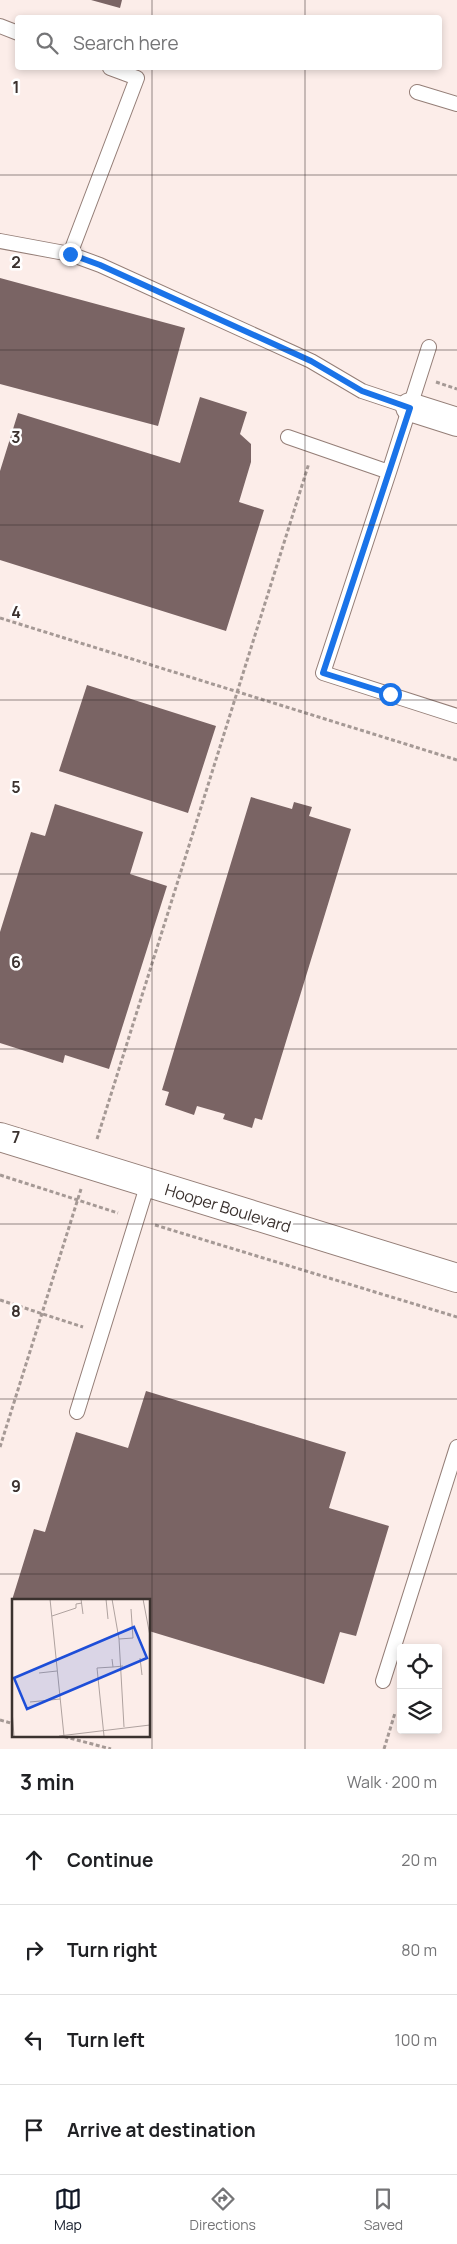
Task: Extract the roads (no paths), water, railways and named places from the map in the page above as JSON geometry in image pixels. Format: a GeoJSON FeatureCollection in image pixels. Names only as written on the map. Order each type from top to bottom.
{"type":"FeatureCollection","features":[{"type":"Feature","properties":{"kind":"street"},"geometry":{"type":"LineString","coordinates":[[410,408],[457,422]]}},
{"type":"Feature","properties":{"kind":"street","name":"Hooper Boulevard"},"geometry":{"type":"LineString","coordinates":[[0,1137],[457,1278]]}},
{"type":"Feature","properties":{"kind":"lane"},"geometry":{"type":"LineString","coordinates":[[0,26],[15,32]]}},
{"type":"Feature","properties":{"kind":"lane"},"geometry":{"type":"LineString","coordinates":[[70,254],[137,78],[115,70]]}},
{"type":"Feature","properties":{"kind":"lane"},"geometry":{"type":"LineString","coordinates":[[417,92],[457,104]]}},
{"type":"Feature","properties":{"kind":"lane"},"geometry":{"type":"LineString","coordinates":[[0,241],[70,254],[100,265],[311,361],[362,391],[410,408]]}},
{"type":"Feature","properties":{"kind":"lane"},"geometry":{"type":"LineString","coordinates":[[429,346],[323,673],[457,716]]}},
{"type":"Feature","properties":{"kind":"lane"},"geometry":{"type":"LineString","coordinates":[[288,438],[389,472]]}},
{"type":"Feature","properties":{"kind":"lane"},"geometry":{"type":"LineString","coordinates":[[77,1412],[148,1183]]}},
{"type":"Feature","properties":{"kind":"lane"},"geometry":{"type":"LineString","coordinates":[[383,1681],[457,1447]]}}]}
